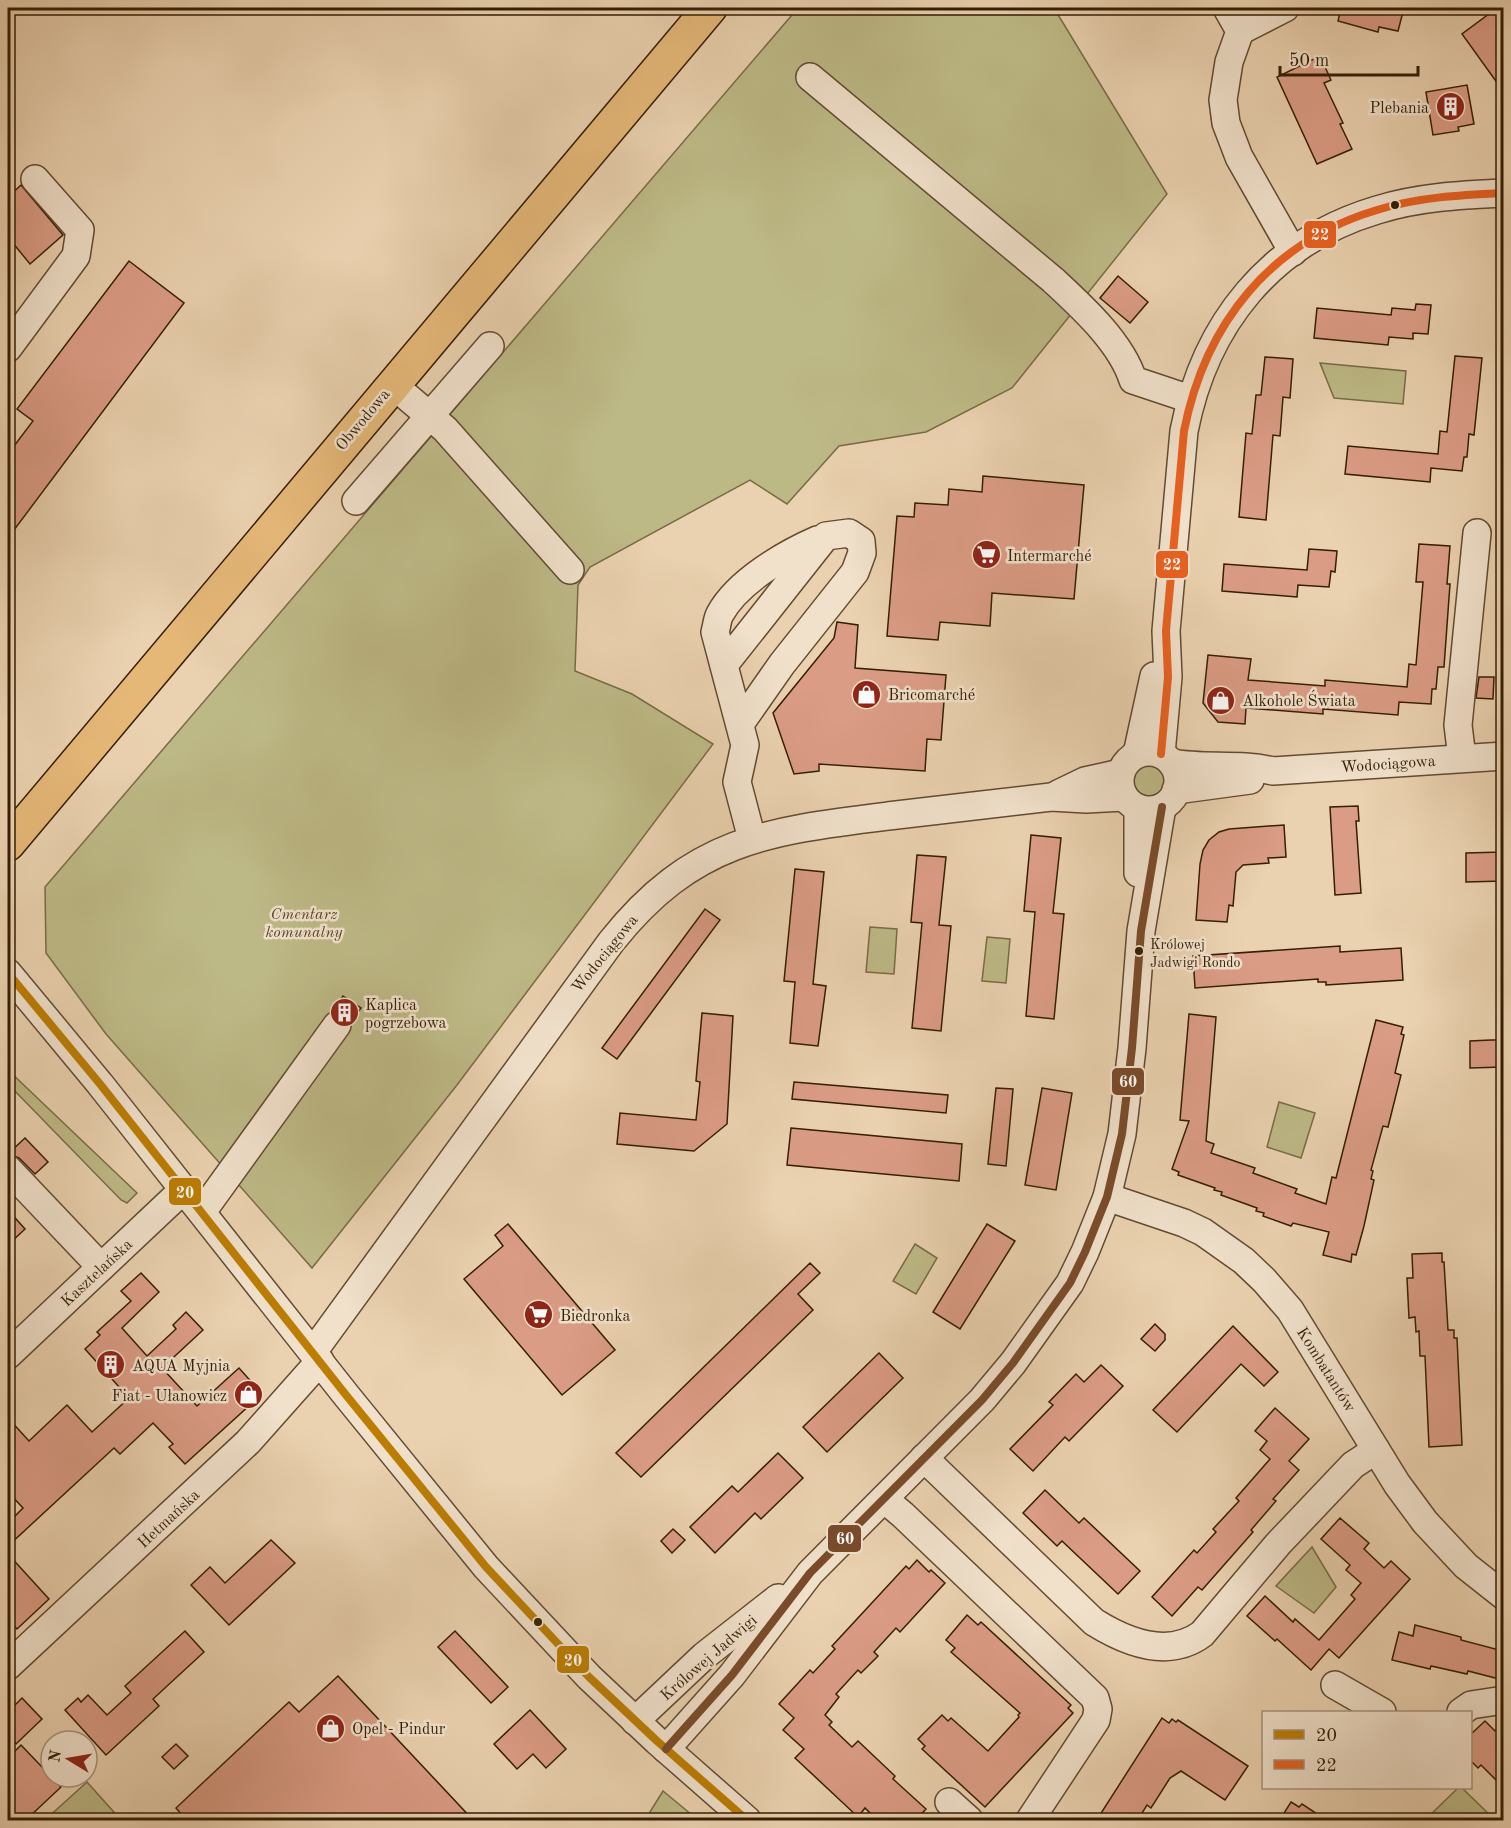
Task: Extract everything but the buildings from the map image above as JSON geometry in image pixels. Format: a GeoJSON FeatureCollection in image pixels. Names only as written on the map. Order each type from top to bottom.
{"type":"FeatureCollection","features":[{"type":"Feature","properties":{"kind":"main road","name":"Obwodowa"},"geometry":{"type":"LineString","coordinates":[[10,838],[710,8]]}},
{"type":"Feature","properties":{"kind":"street"},"geometry":{"type":"LineString","coordinates":[[1227,8],[1240,31]]}},
{"type":"Feature","properties":{"kind":"street"},"geometry":{"type":"LineString","coordinates":[[1285,8],[1240,31],[1229,62],[1223,100],[1226,123],[1239,157],[1293,252]]}},
{"type":"Feature","properties":{"kind":"street"},"geometry":{"type":"LineString","coordinates":[[810,77],[1053,279],[1114,344],[1128,363],[1133,380],[1190,399]]}},
{"type":"Feature","properties":{"kind":"street"},"geometry":{"type":"LineString","coordinates":[[8,348],[76,256],[80,230],[35,179]]}},
{"type":"Feature","properties":{"kind":"street","name":"Królowej Jadwigi"},"geometry":{"type":"LineString","coordinates":[[635,1721],[704,1656],[810,1573],[982,1400],[1047,1318],[1070,1283],[1085,1252],[1107,1197],[1116,1164],[1126,1105],[1141,931],[1137,842],[1168,677],[1166,631],[1183,442],[1190,399],[1206,356],[1224,323],[1259,281],[1293,252],[1354,217],[1424,199],[1503,193]]}},
{"type":"Feature","properties":{"kind":"street"},"geometry":{"type":"LineString","coordinates":[[356,501],[490,345]]}},
{"type":"Feature","properties":{"kind":"street"},"geometry":{"type":"LineString","coordinates":[[392,384],[446,429],[570,570]]}},
{"type":"Feature","properties":{"kind":"street"},"geometry":{"type":"LineString","coordinates":[[740,724],[782,664],[855,572],[862,553],[861,541],[849,533],[826,536],[724,664],[745,745],[737,782],[752,838]]}},
{"type":"Feature","properties":{"kind":"street"},"geometry":{"type":"LineString","coordinates":[[1462,758],[1458,726],[1477,533]]}},
{"type":"Feature","properties":{"kind":"street","name":"Wodociągowa"},"geometry":{"type":"LineString","coordinates":[[316,1356],[568,998],[627,921],[670,881],[697,862],[752,838],[804,826],[1052,797],[1085,781],[1245,781],[1273,771],[1503,756]]}},
{"type":"Feature","properties":{"kind":"street"},"geometry":{"type":"LineString","coordinates":[[8,973],[486,1567],[589,1677],[747,1821]]}},
{"type":"Feature","properties":{"kind":"street"},"geometry":{"type":"LineString","coordinates":[[202,1212],[337,1025]]}},
{"type":"Feature","properties":{"kind":"street"},"geometry":{"type":"LineString","coordinates":[[8,1169],[101,1267]]}},
{"type":"Feature","properties":{"kind":"street","name":"Kasztelańska"},"geometry":{"type":"LineString","coordinates":[[8,1355],[184,1190]]}},
{"type":"Feature","properties":{"kind":"street","name":"Kombatantów"},"geometry":{"type":"LineString","coordinates":[[1107,1197],[1185,1223],[1220,1243],[1244,1261],[1290,1310],[1397,1484],[1425,1522],[1466,1566],[1503,1596]]}},
{"type":"Feature","properties":{"kind":"street","name":"Hetmańska"},"geometry":{"type":"LineString","coordinates":[[8,1666],[248,1442],[316,1356]]}},
{"type":"Feature","properties":{"kind":"street"},"geometry":{"type":"LineString","coordinates":[[924,1458],[1094,1622],[1126,1639],[1160,1647],[1188,1643],[1202,1634],[1278,1544],[1353,1465],[1376,1450]]}},
{"type":"Feature","properties":{"kind":"street"},"geometry":{"type":"LineString","coordinates":[[884,1499],[1095,1698],[1098,1709],[1096,1720],[1030,1821]]}},
{"type":"Feature","properties":{"kind":"street","name":"Królowej Jadwigi"},"geometry":{"type":"LineString","coordinates":[[666,1749],[732,1675],[810,1573]]}},
{"type":"Feature","properties":{"kind":"street"},"geometry":{"type":"LineString","coordinates":[[1335,1685],[1379,1711]]}},
{"type":"Feature","properties":{"kind":"street"},"geometry":{"type":"LineString","coordinates":[[1464,1711],[1471,1705],[1503,1700]]}},
{"type":"Feature","properties":{"kind":"street"},"geometry":{"type":"LineString","coordinates":[[949,1802],[969,1821]]}},
{"type":"Feature","properties":{"kind":"green space","name":"Cmentarz komunalny"},"geometry":{"type":"Polygon","coordinates":[[[798,8],[1054,8],[1167,194],[1012,388],[926,432],[839,446],[787,504],[750,480],[590,567],[578,585],[575,671],[632,694],[713,744],[457,1085],[312,1268],[106,1034],[46,953],[45,887],[798,8]]]}},
{"type":"Feature","properties":{"kind":"green space"},"geometry":{"type":"Polygon","coordinates":[[[1320,363],[1406,371],[1403,404],[1334,398],[1320,363]]]}},
{"type":"Feature","properties":{"kind":"green space"},"geometry":{"type":"Polygon","coordinates":[[[1148,763],[1161,768],[1166,781],[1161,794],[1148,799],[1135,794],[1130,781],[1135,768],[1148,763]]]}},
{"type":"Feature","properties":{"kind":"green space"},"geometry":{"type":"Polygon","coordinates":[[[870,927],[897,929],[894,974],[866,972],[870,927]]]}},
{"type":"Feature","properties":{"kind":"green space"},"geometry":{"type":"Polygon","coordinates":[[[987,937],[1010,939],[1006,983],[982,981],[987,937]]]}},
{"type":"Feature","properties":{"kind":"green space"},"geometry":{"type":"Polygon","coordinates":[[[8,1070],[137,1193],[127,1203],[121,1200],[8,1084],[8,1070]]]}},
{"type":"Feature","properties":{"kind":"green space"},"geometry":{"type":"Polygon","coordinates":[[[1279,1102],[1315,1113],[1301,1158],[1267,1147],[1279,1102]]]}},
{"type":"Feature","properties":{"kind":"green space"},"geometry":{"type":"Polygon","coordinates":[[[915,1244],[937,1258],[916,1294],[893,1281],[915,1244]]]}},
{"type":"Feature","properties":{"kind":"green space"},"geometry":{"type":"Polygon","coordinates":[[[1312,1547],[1336,1587],[1314,1613],[1276,1586],[1312,1547]]]}},
{"type":"Feature","properties":{"kind":"green space"},"geometry":{"type":"Polygon","coordinates":[[[79,1789],[93,1789],[121,1820],[45,1820],[79,1789]]]}},
{"type":"Feature","properties":{"kind":"green space"},"geometry":{"type":"Polygon","coordinates":[[[1457,1789],[1463,1789],[1495,1820],[1425,1820],[1457,1789]]]}},
{"type":"Feature","properties":{"kind":"green space"},"geometry":{"type":"Polygon","coordinates":[[[663,1791],[698,1820],[645,1820],[663,1791]]]}},
{"type":"Feature","properties":{"kind":"transit line","name":"22"},"geometry":{"type":"LineString","coordinates":[[1161,754],[1168,677],[1166,631],[1184,431],[1194,392],[1208,356],[1226,322],[1248,292],[1274,266],[1305,243],[1339,224],[1408,202],[1504,193]]}},
{"type":"Feature","properties":{"kind":"transit line","name":"60"},"geometry":{"type":"LineString","coordinates":[[666,1749],[732,1675],[810,1573],[982,1400],[1013,1363],[1070,1283],[1107,1197],[1122,1134],[1132,1048],[1141,931],[1162,807]]}},
{"type":"Feature","properties":{"kind":"transit line","name":"20"},"geometry":{"type":"LineString","coordinates":[[8,973],[100,1084],[346,1395],[486,1567],[589,1677],[657,1741],[747,1820]]}},
{"type":"Feature","properties":{"kind":"place","name":"Plebania"},"geometry":{"type":"Point","coordinates":[1450,107]}},
{"type":"Feature","properties":{"kind":"place","name":"Intermarché"},"geometry":{"type":"Point","coordinates":[986,555]}},
{"type":"Feature","properties":{"kind":"place","name":"Bricomarché"},"geometry":{"type":"Point","coordinates":[867,694]}},
{"type":"Feature","properties":{"kind":"place","name":"Alkohole Świata"},"geometry":{"type":"Point","coordinates":[1221,700]}},
{"type":"Feature","properties":{"kind":"place","name":"Królowej Jadwigi Rondo"},"geometry":{"type":"Point","coordinates":[1139,951]}},
{"type":"Feature","properties":{"kind":"place","name":"Kaplica pogrzebowa"},"geometry":{"type":"Point","coordinates":[344,1013]}},
{"type":"Feature","properties":{"kind":"place","name":"Biedronka"},"geometry":{"type":"Point","coordinates":[539,1315]}},
{"type":"Feature","properties":{"kind":"place","name":"AQUA Myjnia"},"geometry":{"type":"Point","coordinates":[111,1365]}},
{"type":"Feature","properties":{"kind":"place","name":"Fiat - Ułanowicz"},"geometry":{"type":"Point","coordinates":[248,1395]}},
{"type":"Feature","properties":{"kind":"place","name":"Opel - Pindur"},"geometry":{"type":"Point","coordinates":[331,1728]}}]}
